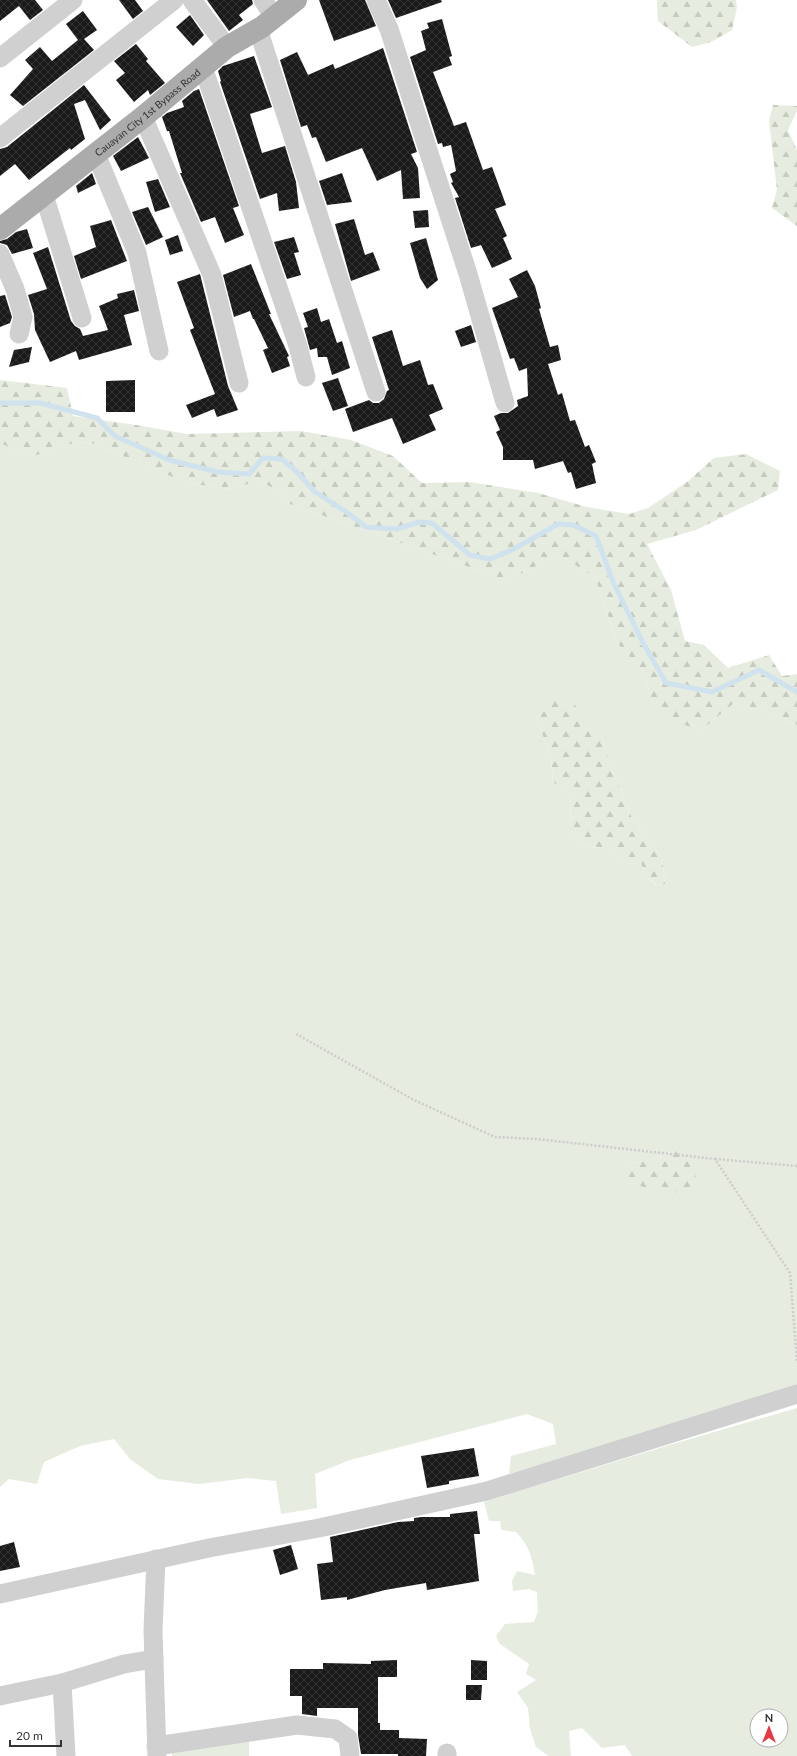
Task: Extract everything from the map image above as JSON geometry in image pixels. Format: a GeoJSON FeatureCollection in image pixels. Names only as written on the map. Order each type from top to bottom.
{"type":"FeatureCollection","features":[{"type":"Feature","properties":{"kind":"main road","name":"Cauayan City 1st Bypass Road"},"geometry":{"type":"LineString","coordinates":[[0,229],[143,117],[265,16],[296,0]]}},
{"type":"Feature","properties":{"kind":"street"},"geometry":{"type":"LineString","coordinates":[[0,58],[73,0]]}},
{"type":"Feature","properties":{"kind":"street"},"geometry":{"type":"LineString","coordinates":[[0,138],[174,0]]}},
{"type":"Feature","properties":{"kind":"street"},"geometry":{"type":"LineString","coordinates":[[192,0],[227,47]]}},
{"type":"Feature","properties":{"kind":"street"},"geometry":{"type":"LineString","coordinates":[[376,0],[391,36],[468,274],[505,403]]}},
{"type":"Feature","properties":{"kind":"street"},"geometry":{"type":"LineString","coordinates":[[265,16],[376,392]]}},
{"type":"Feature","properties":{"kind":"street"},"geometry":{"type":"LineString","coordinates":[[203,67],[298,346],[306,377]]}},
{"type":"Feature","properties":{"kind":"street"},"geometry":{"type":"LineString","coordinates":[[143,117],[212,275],[239,383]]}},
{"type":"Feature","properties":{"kind":"street"},"geometry":{"type":"LineString","coordinates":[[96,154],[138,253],[159,351]]}},
{"type":"Feature","properties":{"kind":"street"},"geometry":{"type":"LineString","coordinates":[[44,195],[82,318]]}},
{"type":"Feature","properties":{"kind":"street"},"geometry":{"type":"LineString","coordinates":[[0,254],[15,289],[23,317],[19,334]]}},
{"type":"Feature","properties":{"kind":"street"},"geometry":{"type":"LineString","coordinates":[[0,1594],[156,1559],[319,1528],[488,1491],[797,1394]]}},
{"type":"Feature","properties":{"kind":"street"},"geometry":{"type":"LineString","coordinates":[[156,1559],[154,1659],[156,1751],[296,1725],[335,1729],[342,1733],[348,1738],[350,1756]]}},
{"type":"Feature","properties":{"kind":"street"},"geometry":{"type":"LineString","coordinates":[[0,1696],[62,1683],[124,1664],[154,1659]]}},
{"type":"Feature","properties":{"kind":"street"},"geometry":{"type":"LineString","coordinates":[[62,1683],[66,1756]]}},
{"type":"Feature","properties":{"kind":"path"},"geometry":{"type":"LineString","coordinates":[[296,1034],[414,1100],[494,1137],[537,1139],[715,1159],[797,1166]]}},
{"type":"Feature","properties":{"kind":"path"},"geometry":{"type":"LineString","coordinates":[[715,1159],[790,1273],[797,1361]]}},
{"type":"Feature","properties":{"kind":"green space"},"geometry":{"type":"Polygon","coordinates":[[[657,0],[736,0],[737,8],[732,30],[711,42],[692,47],[658,21],[657,0]]]}},
{"type":"Feature","properties":{"kind":"green space"},"geometry":{"type":"Polygon","coordinates":[[[773,105],[797,106],[797,111],[788,130],[797,150],[797,226],[772,208],[777,190],[769,121],[773,105]]]}},
{"type":"Feature","properties":{"kind":"green space"},"geometry":{"type":"Polygon","coordinates":[[[0,380],[67,388],[73,416],[187,434],[301,431],[351,440],[393,456],[422,483],[470,482],[538,493],[587,507],[629,514],[648,508],[687,482],[714,458],[746,454],[780,471],[778,490],[696,530],[647,544],[671,590],[685,641],[704,645],[728,668],[769,655],[782,676],[797,674],[797,725],[759,709],[734,703],[701,730],[675,722],[652,702],[644,672],[618,644],[595,577],[557,554],[527,571],[506,580],[290,504],[282,492],[258,481],[232,489],[193,484],[162,473],[96,444],[77,442],[31,457],[0,443],[0,380]]]}},
{"type":"Feature","properties":{"kind":"green space"},"geometry":{"type":"Polygon","coordinates":[[[77,442],[96,444],[162,473],[193,484],[232,489],[258,481],[282,492],[290,504],[506,580],[527,571],[557,554],[595,577],[618,644],[644,672],[652,702],[701,730],[734,703],[759,709],[797,725],[797,1389],[509,1474],[511,1456],[556,1444],[553,1424],[527,1414],[350,1460],[315,1474],[317,1508],[281,1514],[276,1481],[248,1478],[199,1484],[158,1479],[130,1459],[114,1439],[80,1446],[44,1462],[37,1484],[9,1479],[0,1487],[0,443],[31,457],[77,442]],[[535,713],[551,759],[553,782],[570,794],[571,831],[585,847],[607,848],[623,863],[641,863],[645,875],[656,885],[665,884],[662,857],[632,818],[614,775],[601,736],[535,713]],[[677,1150],[651,1160],[625,1165],[667,1195],[677,1150]]]}},
{"type":"Feature","properties":{"kind":"green space"},"geometry":{"type":"Polygon","coordinates":[[[552,696],[574,704],[601,736],[614,775],[632,818],[662,857],[665,884],[657,885],[645,875],[641,863],[623,863],[607,848],[585,847],[571,831],[570,794],[553,782],[551,759],[535,713],[552,696]]]}},
{"type":"Feature","properties":{"kind":"green space"},"geometry":{"type":"Polygon","coordinates":[[[677,1150],[695,1168],[697,1186],[667,1195],[626,1181],[625,1165],[651,1160],[677,1150]]]}},
{"type":"Feature","properties":{"kind":"green space"},"geometry":{"type":"Polygon","coordinates":[[[797,1408],[797,1756],[632,1756],[625,1745],[602,1748],[582,1728],[569,1731],[571,1756],[549,1756],[536,1747],[530,1729],[528,1708],[517,1692],[536,1680],[526,1674],[529,1664],[500,1644],[496,1636],[505,1624],[534,1622],[538,1611],[537,1592],[529,1589],[513,1591],[512,1581],[517,1571],[535,1575],[533,1562],[527,1547],[516,1532],[501,1530],[500,1521],[489,1521],[484,1502],[666,1446],[797,1408]]]}},
{"type":"Feature","properties":{"kind":"green space"},"geometry":{"type":"Polygon","coordinates":[[[249,1741],[249,1756],[172,1756],[171,1748],[249,1741]]]}},
{"type":"Feature","properties":{"kind":"building"},"geometry":{"type":"Polygon","coordinates":[[[0,0],[35,0],[43,10],[30,20],[19,6],[0,21],[0,0]]]}},
{"type":"Feature","properties":{"kind":"building"},"geometry":{"type":"Polygon","coordinates":[[[119,0],[135,0],[143,11],[133,19],[119,0]]]}},
{"type":"Feature","properties":{"kind":"building"},"geometry":{"type":"Polygon","coordinates":[[[207,0],[252,0],[253,4],[239,15],[243,20],[229,31],[207,0]]]}},
{"type":"Feature","properties":{"kind":"building"},"geometry":{"type":"Polygon","coordinates":[[[319,0],[365,0],[376,26],[334,41],[319,0]]]}},
{"type":"Feature","properties":{"kind":"building"},"geometry":{"type":"Polygon","coordinates":[[[388,0],[441,0],[442,2],[396,18],[388,0]]]}},
{"type":"Feature","properties":{"kind":"building"},"geometry":{"type":"Polygon","coordinates":[[[83,11],[97,30],[84,39],[94,50],[23,106],[10,95],[33,69],[25,60],[40,47],[52,61],[78,40],[66,24],[83,11]]]}},
{"type":"Feature","properties":{"kind":"building"},"geometry":{"type":"Polygon","coordinates":[[[190,15],[204,35],[193,46],[176,27],[190,15]]]}},
{"type":"Feature","properties":{"kind":"building"},"geometry":{"type":"Polygon","coordinates":[[[442,19],[452,56],[449,57],[452,65],[433,72],[454,126],[466,122],[483,170],[492,167],[506,205],[495,209],[507,236],[503,238],[512,259],[492,268],[481,245],[471,248],[455,198],[459,197],[451,183],[453,182],[450,174],[456,171],[451,145],[443,147],[442,143],[438,144],[410,57],[426,50],[421,31],[429,28],[427,23],[442,19]]]}},
{"type":"Feature","properties":{"kind":"building"},"geometry":{"type":"Polygon","coordinates":[[[136,44],[148,59],[146,61],[165,83],[150,95],[148,90],[134,102],[116,80],[125,73],[114,61],[136,44]]]}},
{"type":"Feature","properties":{"kind":"building"},"geometry":{"type":"Polygon","coordinates":[[[383,48],[417,152],[411,154],[418,168],[420,198],[403,199],[401,170],[377,181],[362,148],[326,162],[316,137],[312,138],[307,125],[301,127],[280,60],[297,52],[308,75],[333,64],[335,69],[383,48]]]}},
{"type":"Feature","properties":{"kind":"building"},"geometry":{"type":"Polygon","coordinates":[[[254,56],[272,107],[250,114],[262,153],[285,146],[296,182],[299,208],[279,211],[277,193],[260,199],[220,82],[218,71],[223,66],[254,56]]]}},
{"type":"Feature","properties":{"kind":"building"},"geometry":{"type":"Polygon","coordinates":[[[84,85],[111,120],[100,130],[85,100],[74,104],[85,139],[71,150],[70,148],[29,180],[15,164],[0,176],[0,149],[7,147],[84,85]]]}},
{"type":"Feature","properties":{"kind":"building"},"geometry":{"type":"Polygon","coordinates":[[[199,89],[239,206],[233,208],[244,235],[225,243],[215,217],[201,222],[180,173],[182,173],[169,131],[167,131],[162,117],[167,113],[184,107],[182,101],[194,91],[199,89]]]}},
{"type":"Feature","properties":{"kind":"building"},"geometry":{"type":"Polygon","coordinates":[[[138,137],[149,158],[121,171],[113,156],[138,137]]]}},
{"type":"Feature","properties":{"kind":"building"},"geometry":{"type":"Polygon","coordinates":[[[92,173],[96,184],[78,193],[76,186],[92,173]]]}},
{"type":"Feature","properties":{"kind":"building"},"geometry":{"type":"Polygon","coordinates":[[[342,173],[352,202],[327,205],[319,181],[342,173]]]}},
{"type":"Feature","properties":{"kind":"building"},"geometry":{"type":"Polygon","coordinates":[[[158,179],[170,207],[155,212],[146,182],[158,179]]]}},
{"type":"Feature","properties":{"kind":"building"},"geometry":{"type":"Polygon","coordinates":[[[148,207],[163,237],[146,245],[132,212],[148,207]]]}},
{"type":"Feature","properties":{"kind":"building"},"geometry":{"type":"Polygon","coordinates":[[[428,210],[429,227],[415,228],[413,211],[428,210]]]}},
{"type":"Feature","properties":{"kind":"building"},"geometry":{"type":"Polygon","coordinates":[[[354,219],[365,255],[373,252],[380,270],[351,281],[335,224],[354,219]]]}},
{"type":"Feature","properties":{"kind":"building"},"geometry":{"type":"Polygon","coordinates":[[[111,220],[127,261],[81,279],[74,256],[96,247],[90,226],[111,220]]]}},
{"type":"Feature","properties":{"kind":"building"},"geometry":{"type":"Polygon","coordinates":[[[27,229],[33,248],[12,254],[7,245],[0,243],[0,241],[7,239],[16,232],[27,229]]]}},
{"type":"Feature","properties":{"kind":"building"},"geometry":{"type":"Polygon","coordinates":[[[178,235],[183,251],[170,255],[165,240],[178,235]]]}},
{"type":"Feature","properties":{"kind":"building"},"geometry":{"type":"Polygon","coordinates":[[[294,237],[299,252],[294,253],[301,275],[287,279],[274,242],[294,237]]]}},
{"type":"Feature","properties":{"kind":"building"},"geometry":{"type":"Polygon","coordinates":[[[426,238],[438,280],[427,289],[420,278],[410,243],[426,238]]]}},
{"type":"Feature","properties":{"kind":"building"},"geometry":{"type":"Polygon","coordinates":[[[48,247],[71,321],[80,329],[83,336],[108,330],[99,306],[118,298],[117,294],[134,290],[139,311],[124,315],[132,345],[79,360],[76,351],[50,362],[35,330],[34,314],[28,295],[47,289],[33,253],[48,247]]]}},
{"type":"Feature","properties":{"kind":"building"},"geometry":{"type":"Polygon","coordinates":[[[251,264],[271,314],[269,314],[289,356],[287,357],[290,366],[272,373],[263,350],[268,348],[250,311],[234,317],[223,275],[251,264]]]}},
{"type":"Feature","properties":{"kind":"building"},"geometry":{"type":"Polygon","coordinates":[[[527,270],[535,286],[541,308],[539,309],[550,347],[558,345],[561,360],[548,364],[558,395],[562,393],[570,421],[575,420],[585,447],[589,445],[596,462],[592,464],[596,483],[576,489],[571,472],[568,473],[563,461],[535,469],[533,460],[503,460],[503,447],[496,432],[500,430],[494,416],[501,413],[508,413],[518,406],[517,400],[528,396],[527,368],[519,371],[514,358],[510,359],[492,308],[518,297],[509,279],[527,270]]]}},
{"type":"Feature","properties":{"kind":"building"},"geometry":{"type":"Polygon","coordinates":[[[200,274],[228,386],[238,410],[217,417],[214,409],[192,418],[186,405],[215,394],[190,330],[194,328],[177,282],[200,274]]]}},
{"type":"Feature","properties":{"kind":"building"},"geometry":{"type":"Polygon","coordinates":[[[5,295],[12,317],[10,323],[0,327],[0,296],[5,295]]]}},
{"type":"Feature","properties":{"kind":"building"},"geometry":{"type":"Polygon","coordinates":[[[317,308],[321,322],[329,319],[337,343],[342,341],[350,368],[332,375],[327,357],[318,357],[317,348],[310,350],[304,328],[308,327],[303,313],[317,308]]]}},
{"type":"Feature","properties":{"kind":"building"},"geometry":{"type":"Polygon","coordinates":[[[471,325],[476,342],[461,347],[455,331],[471,325]]]}},
{"type":"Feature","properties":{"kind":"building"},"geometry":{"type":"Polygon","coordinates":[[[392,330],[403,366],[420,360],[428,385],[433,384],[443,409],[429,415],[436,430],[403,444],[392,418],[353,432],[345,409],[369,400],[373,403],[379,403],[384,399],[387,391],[389,390],[372,337],[392,330]]]}},
{"type":"Feature","properties":{"kind":"building"},"geometry":{"type":"Polygon","coordinates":[[[32,347],[29,362],[9,367],[14,350],[32,347]]]}},
{"type":"Feature","properties":{"kind":"building"},"geometry":{"type":"Polygon","coordinates":[[[338,378],[348,406],[333,411],[322,383],[338,378]]]}},
{"type":"Feature","properties":{"kind":"building"},"geometry":{"type":"Polygon","coordinates":[[[135,380],[135,412],[106,412],[106,381],[135,380]]]}},
{"type":"Feature","properties":{"kind":"building"},"geometry":{"type":"Polygon","coordinates":[[[474,1448],[479,1476],[449,1481],[449,1484],[427,1488],[421,1456],[474,1448]]]}},
{"type":"Feature","properties":{"kind":"building"},"geometry":{"type":"Polygon","coordinates":[[[477,1511],[480,1534],[474,1534],[479,1581],[427,1590],[426,1583],[385,1590],[347,1600],[347,1597],[321,1600],[317,1564],[333,1562],[330,1537],[398,1522],[414,1521],[414,1518],[450,1517],[450,1514],[477,1511]]]}},
{"type":"Feature","properties":{"kind":"building"},"geometry":{"type":"Polygon","coordinates":[[[14,1542],[20,1567],[0,1571],[0,1546],[14,1542]]]}},
{"type":"Feature","properties":{"kind":"building"},"geometry":{"type":"Polygon","coordinates":[[[291,1545],[298,1569],[280,1575],[273,1550],[291,1545]]]}},
{"type":"Feature","properties":{"kind":"building"},"geometry":{"type":"Polygon","coordinates":[[[397,1660],[397,1677],[378,1677],[378,1723],[380,1723],[380,1730],[399,1730],[399,1738],[427,1739],[426,1756],[361,1754],[358,1735],[358,1708],[317,1708],[317,1716],[302,1714],[302,1696],[290,1696],[290,1669],[323,1669],[323,1663],[371,1664],[371,1661],[397,1660]]]}},
{"type":"Feature","properties":{"kind":"building"},"geometry":{"type":"Polygon","coordinates":[[[471,1660],[487,1661],[487,1680],[471,1680],[471,1660]]]}},
{"type":"Feature","properties":{"kind":"building"},"geometry":{"type":"Polygon","coordinates":[[[466,1685],[482,1685],[481,1700],[466,1700],[466,1685]]]}},
{"type":"Feature","properties":{"kind":"waterway"},"geometry":{"type":"LineString","coordinates":[[0,403],[40,403],[97,418],[115,436],[169,460],[218,472],[249,474],[263,458],[282,459],[297,472],[315,492],[345,511],[366,527],[397,529],[419,522],[432,523],[470,555],[490,559],[512,550],[558,524],[573,525],[596,536],[614,584],[641,639],[666,683],[712,692],[759,670],[797,692]]}}]}
